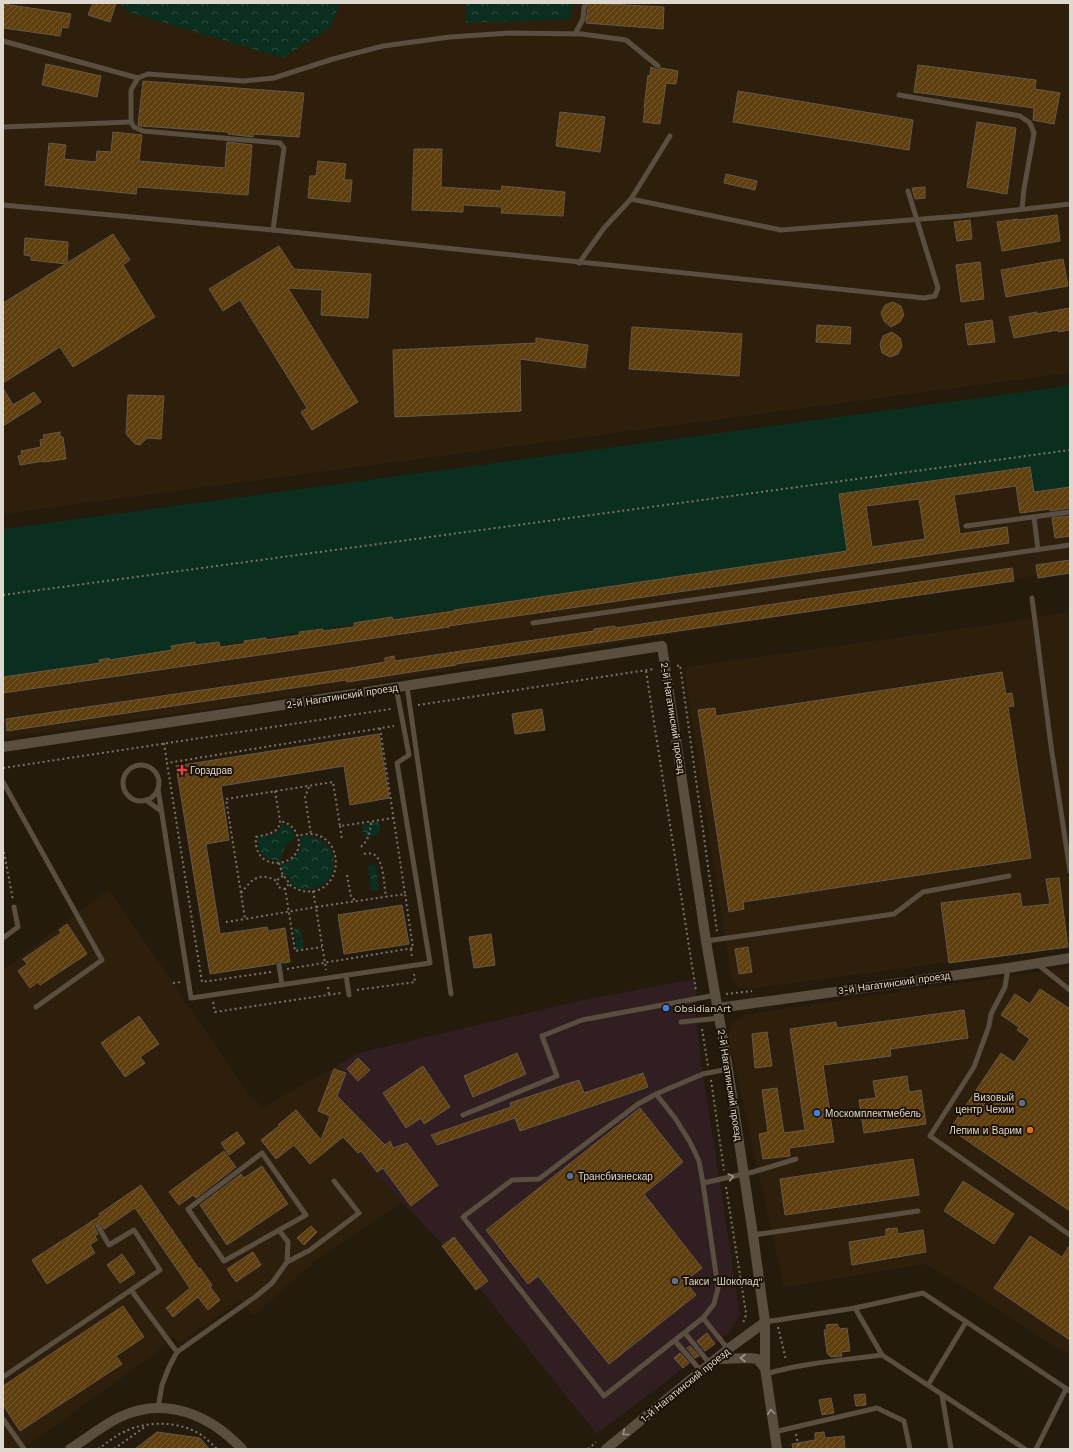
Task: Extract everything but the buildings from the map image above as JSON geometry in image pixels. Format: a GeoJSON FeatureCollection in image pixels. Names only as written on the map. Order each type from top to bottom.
{"type":"FeatureCollection","features":[{"type":"Feature","properties":{"kind":"street","name":"2-й Нагатинский проезд"},"geometry":{"type":"LineString","coordinates":[[3,746],[396,688],[662,646],[706,941],[728,1069],[753,1235],[765,1322],[766,1371],[777,1449]]}},
{"type":"Feature","properties":{"kind":"street","name":"3-й Нагатинский проезд"},"geometry":{"type":"LineString","coordinates":[[719,1013],[1070,958]]}},
{"type":"Feature","properties":{"kind":"street","name":"1-й Нагатинский проезд"},"geometry":{"type":"LineString","coordinates":[[606,1449],[728,1349],[765,1322]]}},
{"type":"Feature","properties":{"kind":"street"},"geometry":{"type":"LineString","coordinates":[[714,1361],[750,1358],[757,1359],[766,1371]]}},
{"type":"Feature","properties":{"kind":"street"},"geometry":{"type":"LineString","coordinates":[[70,1449],[119,1418],[137,1410],[158,1408],[173,1408],[197,1416],[221,1430],[242,1449]]}},
{"type":"Feature","properties":{"kind":"lane"},"geometry":{"type":"LineString","coordinates":[[575,34],[583,18],[584,7],[587,3]]}},
{"type":"Feature","properties":{"kind":"lane"},"geometry":{"type":"LineString","coordinates":[[3,41],[138,78],[148,74],[243,81],[274,78],[333,59],[383,46],[510,33],[575,34],[626,40],[658,66]]}},
{"type":"Feature","properties":{"kind":"lane"},"geometry":{"type":"LineString","coordinates":[[138,78],[131,90],[131,122],[134,127],[143,131],[280,143],[284,148],[273,230]]}},
{"type":"Feature","properties":{"kind":"lane"},"geometry":{"type":"LineString","coordinates":[[899,95],[1020,116],[1030,123],[1034,133],[1022,209]]}},
{"type":"Feature","properties":{"kind":"lane"},"geometry":{"type":"LineString","coordinates":[[3,127],[131,122]]}},
{"type":"Feature","properties":{"kind":"lane"},"geometry":{"type":"LineString","coordinates":[[579,263],[604,228],[631,199],[670,136]]}},
{"type":"Feature","properties":{"kind":"lane"},"geometry":{"type":"LineString","coordinates":[[3,204],[273,230],[924,298],[935,296],[938,288],[908,191]]}},
{"type":"Feature","properties":{"kind":"lane"},"geometry":{"type":"LineString","coordinates":[[631,199],[781,230],[961,216],[1070,204]]}},
{"type":"Feature","properties":{"kind":"lane"},"geometry":{"type":"LineString","coordinates":[[966,526],[1070,512]]}},
{"type":"Feature","properties":{"kind":"lane"},"geometry":{"type":"LineString","coordinates":[[1034,517],[1038,550]]}},
{"type":"Feature","properties":{"kind":"lane"},"geometry":{"type":"LineString","coordinates":[[533,623],[1070,546]]}},
{"type":"Feature","properties":{"kind":"lane"},"geometry":{"type":"LineString","coordinates":[[1032,598],[1051,746],[1070,871]]}},
{"type":"Feature","properties":{"kind":"lane"},"geometry":{"type":"LineString","coordinates":[[407,686],[451,994]]}},
{"type":"Feature","properties":{"kind":"lane"},"geometry":{"type":"LineString","coordinates":[[158,789],[155,794],[146,800],[136,800],[124,789],[124,778],[129,769],[139,765],[151,767],[158,777],[161,811],[191,998],[430,963],[397,764],[409,755],[396,688]]}},
{"type":"Feature","properties":{"kind":"lane"},"geometry":{"type":"LineString","coordinates":[[3,782],[102,960],[36,1007]]}},
{"type":"Feature","properties":{"kind":"lane"},"geometry":{"type":"LineString","coordinates":[[146,800],[161,811]]}},
{"type":"Feature","properties":{"kind":"lane"},"geometry":{"type":"LineString","coordinates":[[706,941],[894,914],[923,892],[1009,876]]}},
{"type":"Feature","properties":{"kind":"lane"},"geometry":{"type":"LineString","coordinates":[[3,938],[18,927],[14,907]]}},
{"type":"Feature","properties":{"kind":"lane"},"geometry":{"type":"LineString","coordinates":[[1035,963],[1070,990]]}},
{"type":"Feature","properties":{"kind":"lane"},"geometry":{"type":"LineString","coordinates":[[280,968],[282,985]]}},
{"type":"Feature","properties":{"kind":"lane"},"geometry":{"type":"LineString","coordinates":[[1008,968],[1005,987],[992,1014],[974,1067],[930,1136],[1070,1235]]}},
{"type":"Feature","properties":{"kind":"lane"},"geometry":{"type":"LineString","coordinates":[[346,976],[349,993]]}},
{"type":"Feature","properties":{"kind":"lane"},"geometry":{"type":"LineString","coordinates":[[463,1115],[558,1076],[542,1036],[582,1020],[716,995]]}},
{"type":"Feature","properties":{"kind":"lane"},"geometry":{"type":"LineString","coordinates":[[681,1022],[719,1013]]}},
{"type":"Feature","properties":{"kind":"lane"},"geometry":{"type":"LineString","coordinates":[[656,1094],[675,1118],[690,1142],[699,1161],[718,1288],[714,1304],[703,1318],[604,1396],[463,1217],[512,1180],[539,1180],[638,1104],[656,1094],[703,1074],[728,1069]]}},
{"type":"Feature","properties":{"kind":"lane"},"geometry":{"type":"LineString","coordinates":[[262,1153],[306,1215],[279,1230],[224,1261],[188,1209],[262,1153]]}},
{"type":"Feature","properties":{"kind":"lane"},"geometry":{"type":"LineString","coordinates":[[703,1183],[744,1174],[796,1159]]}},
{"type":"Feature","properties":{"kind":"lane"},"geometry":{"type":"LineString","coordinates":[[158,1408],[162,1385],[177,1352],[255,1297],[272,1283],[287,1262],[310,1250],[359,1213],[334,1181]]}},
{"type":"Feature","properties":{"kind":"lane"},"geometry":{"type":"LineString","coordinates":[[753,1235],[918,1212]]}},
{"type":"Feature","properties":{"kind":"lane"},"geometry":{"type":"LineString","coordinates":[[3,1376],[160,1270],[134,1230],[109,1245],[98,1226]]}},
{"type":"Feature","properties":{"kind":"lane"},"geometry":{"type":"LineString","coordinates":[[279,1230],[288,1242],[287,1262]]}},
{"type":"Feature","properties":{"kind":"lane"},"geometry":{"type":"LineString","coordinates":[[131,1290],[177,1352]]}},
{"type":"Feature","properties":{"kind":"lane"},"geometry":{"type":"LineString","coordinates":[[765,1322],[776,1319],[855,1308],[923,1293],[1068,1390],[1036,1449]]}},
{"type":"Feature","properties":{"kind":"lane"},"geometry":{"type":"LineString","coordinates":[[855,1308],[882,1355],[1025,1449]]}},
{"type":"Feature","properties":{"kind":"lane"},"geometry":{"type":"LineString","coordinates":[[703,1318],[728,1349]]}},
{"type":"Feature","properties":{"kind":"lane"},"geometry":{"type":"LineString","coordinates":[[928,1385],[966,1322]]}},
{"type":"Feature","properties":{"kind":"lane"},"geometry":{"type":"LineString","coordinates":[[685,1333],[714,1361]]}},
{"type":"Feature","properties":{"kind":"lane"},"geometry":{"type":"LineString","coordinates":[[675,1341],[701,1371]]}},
{"type":"Feature","properties":{"kind":"lane"},"geometry":{"type":"LineString","coordinates":[[766,1371],[882,1355]]}},
{"type":"Feature","properties":{"kind":"lane"},"geometry":{"type":"LineString","coordinates":[[942,1395],[951,1449]]}},
{"type":"Feature","properties":{"kind":"lane"},"geometry":{"type":"LineString","coordinates":[[774,1432],[877,1408],[904,1421],[910,1449]]}},
{"type":"Feature","properties":{"kind":"lane"},"geometry":{"type":"LineString","coordinates":[[3,1419],[24,1449]]}},
{"type":"Feature","properties":{"kind":"path"},"geometry":{"type":"LineString","coordinates":[[3,595],[1070,450]]}},
{"type":"Feature","properties":{"kind":"path"},"geometry":{"type":"LineString","coordinates":[[410,706],[680,665],[718,939]]}},
{"type":"Feature","properties":{"kind":"path"},"geometry":{"type":"LineString","coordinates":[[3,768],[400,708]]}},
{"type":"Feature","properties":{"kind":"path"},"geometry":{"type":"LineString","coordinates":[[167,763],[404,724]]}},
{"type":"Feature","properties":{"kind":"path"},"geometry":{"type":"LineString","coordinates":[[212,995],[215,1012],[415,982],[411,949],[413,948],[380,728]]}},
{"type":"Feature","properties":{"kind":"path"},"geometry":{"type":"LineString","coordinates":[[164,743],[202,982],[280,968],[324,963],[411,949]]}},
{"type":"Feature","properties":{"kind":"path"},"geometry":{"type":"LineString","coordinates":[[245,919],[226,799],[333,782],[342,840]]}},
{"type":"Feature","properties":{"kind":"path"},"geometry":{"type":"LineString","coordinates":[[309,786],[305,796],[311,834]]}},
{"type":"Feature","properties":{"kind":"path"},"geometry":{"type":"LineString","coordinates":[[275,791],[280,826],[274,832],[256,836],[258,852],[262,857],[272,863],[279,863],[289,860],[293,856],[298,846],[297,836],[293,828],[280,821]]}},
{"type":"Feature","properties":{"kind":"path"},"geometry":{"type":"LineString","coordinates":[[340,826],[394,818]]}},
{"type":"Feature","properties":{"kind":"path"},"geometry":{"type":"LineString","coordinates":[[361,847],[369,836],[370,822]]}},
{"type":"Feature","properties":{"kind":"path"},"geometry":{"type":"LineString","coordinates":[[279,863],[283,876],[287,879],[289,884],[304,891],[313,891],[324,886],[334,875],[337,862],[336,854],[328,842],[311,834],[297,836]]}},
{"type":"Feature","properties":{"kind":"path"},"geometry":{"type":"LineString","coordinates":[[3,847],[14,907]]}},
{"type":"Feature","properties":{"kind":"path"},"geometry":{"type":"LineString","coordinates":[[364,854],[373,854],[378,857],[386,897]]}},
{"type":"Feature","properties":{"kind":"path"},"geometry":{"type":"LineString","coordinates":[[347,875],[351,897],[356,901]]}},
{"type":"Feature","properties":{"kind":"path"},"geometry":{"type":"LineString","coordinates":[[241,893],[248,884],[258,877],[264,876],[277,880]]}},
{"type":"Feature","properties":{"kind":"path"},"geometry":{"type":"LineString","coordinates":[[277,880],[283,876]]}},
{"type":"Feature","properties":{"kind":"path"},"geometry":{"type":"LineString","coordinates":[[277,880],[278,887],[280,889],[285,888],[289,884]]}},
{"type":"Feature","properties":{"kind":"path"},"geometry":{"type":"LineString","coordinates":[[285,888],[295,951],[322,947]]}},
{"type":"Feature","properties":{"kind":"path"},"geometry":{"type":"LineString","coordinates":[[313,891],[329,995]]}},
{"type":"Feature","properties":{"kind":"path"},"geometry":{"type":"LineString","coordinates":[[226,922],[405,894]]}},
{"type":"Feature","properties":{"kind":"path"},"geometry":{"type":"LineString","coordinates":[[776,1319],[788,1369]]}},
{"type":"Feature","properties":{"kind":"path"},"geometry":{"type":"LineString","coordinates":[[98,1449],[125,1431],[157,1423],[184,1428],[203,1436],[217,1449]]}},
{"type":"Feature","properties":{"kind":"path"},"geometry":{"type":"LineString","coordinates":[[114,1449],[147,1425]]}},
{"type":"Feature","properties":{"kind":"path"},"geometry":{"type":"LineString","coordinates":[[795,1426],[799,1449]]}},
{"type":"Feature","properties":{"kind":"shaded area"},"geometry":{"type":"Polygon","coordinates":[[[3,3],[1070,3],[1070,373],[3,514],[3,3]]]}},
{"type":"Feature","properties":{"kind":"shaded area"},"geometry":{"type":"Polygon","coordinates":[[[1030,467],[1034,492],[1070,487],[1070,570],[217,708],[3,738],[3,677],[847,551],[839,494],[1030,467]]]}},
{"type":"Feature","properties":{"kind":"shaded area"},"geometry":{"type":"Polygon","coordinates":[[[1070,611],[1070,946],[749,989],[737,986],[731,977],[684,667],[1017,621],[1070,611]]]}},
{"type":"Feature","properties":{"kind":"shaded area"},"geometry":{"type":"Polygon","coordinates":[[[109,889],[250,1096],[263,1107],[338,1065],[346,1073],[337,1096],[377,1136],[357,1155],[402,1202],[319,1258],[253,1316],[241,1300],[179,1343],[173,1337],[157,1352],[30,1444],[13,1449],[3,1449],[3,970],[109,889]]]}},
{"type":"Feature","properties":{"kind":"shaded area"},"geometry":{"type":"Polygon","coordinates":[[[1070,967],[1070,1354],[1064,1352],[927,1264],[784,1287],[728,1035],[733,1023],[747,1014],[1070,967]]]}},
{"type":"Feature","properties":{"kind":"shaded area"},"geometry":{"type":"Polygon","coordinates":[[[696,979],[696,1021],[740,1315],[730,1331],[716,1343],[597,1434],[452,1254],[357,1155],[337,1096],[346,1074],[338,1065],[359,1053],[583,1000],[696,979]]]}},
{"type":"Feature","properties":{"kind":"green space"},"geometry":{"type":"Polygon","coordinates":[[[120,3],[340,3],[331,27],[283,58],[128,12],[120,3]]]}},
{"type":"Feature","properties":{"kind":"green space"},"geometry":{"type":"Polygon","coordinates":[[[465,3],[573,3],[570,19],[466,23],[465,3]]]}},
{"type":"Feature","properties":{"kind":"green space"},"geometry":{"type":"Polygon","coordinates":[[[1070,384],[1070,487],[1034,492],[1030,467],[839,494],[847,551],[3,677],[3,529],[1054,388],[1070,384]]]}},
{"type":"Feature","properties":{"kind":"green space"},"geometry":{"type":"Polygon","coordinates":[[[378,822],[380,829],[377,835],[366,836],[362,830],[363,824],[378,822]]]}},
{"type":"Feature","properties":{"kind":"green space"},"geometry":{"type":"Polygon","coordinates":[[[281,823],[290,827],[296,838],[285,848],[281,861],[271,860],[260,852],[258,837],[276,833],[279,830],[281,823]]]}},
{"type":"Feature","properties":{"kind":"green space"},"geometry":{"type":"Polygon","coordinates":[[[305,836],[317,838],[325,843],[333,855],[334,864],[332,873],[319,887],[300,889],[290,884],[289,878],[284,875],[280,865],[293,859],[298,851],[300,837],[305,836]]]}},
{"type":"Feature","properties":{"kind":"green space"},"geometry":{"type":"Polygon","coordinates":[[[375,863],[379,890],[371,891],[368,866],[375,863]]]}},
{"type":"Feature","properties":{"kind":"green space"},"geometry":{"type":"Polygon","coordinates":[[[300,928],[304,949],[297,950],[294,929],[300,928]]]}},
{"type":"Feature","properties":{"kind":"place","name":"Горздрав"},"geometry":{"type":"Point","coordinates":[182,770]}},
{"type":"Feature","properties":{"kind":"place","name":"ObsidianArt"},"geometry":{"type":"Point","coordinates":[666,1008]}},
{"type":"Feature","properties":{"kind":"place","name":"Визовый центр Чехии"},"geometry":{"type":"Point","coordinates":[1022,1103]}},
{"type":"Feature","properties":{"kind":"place","name":"Москомплектмебель"},"geometry":{"type":"Point","coordinates":[817,1113]}},
{"type":"Feature","properties":{"kind":"place","name":"Лепим и Варим"},"geometry":{"type":"Point","coordinates":[1030,1130]}},
{"type":"Feature","properties":{"kind":"place","name":"Трансбизнескар"},"geometry":{"type":"Point","coordinates":[570,1176]}},
{"type":"Feature","properties":{"kind":"place","name":"Такси \"Шоколад\""},"geometry":{"type":"Point","coordinates":[675,1281]}}]}
